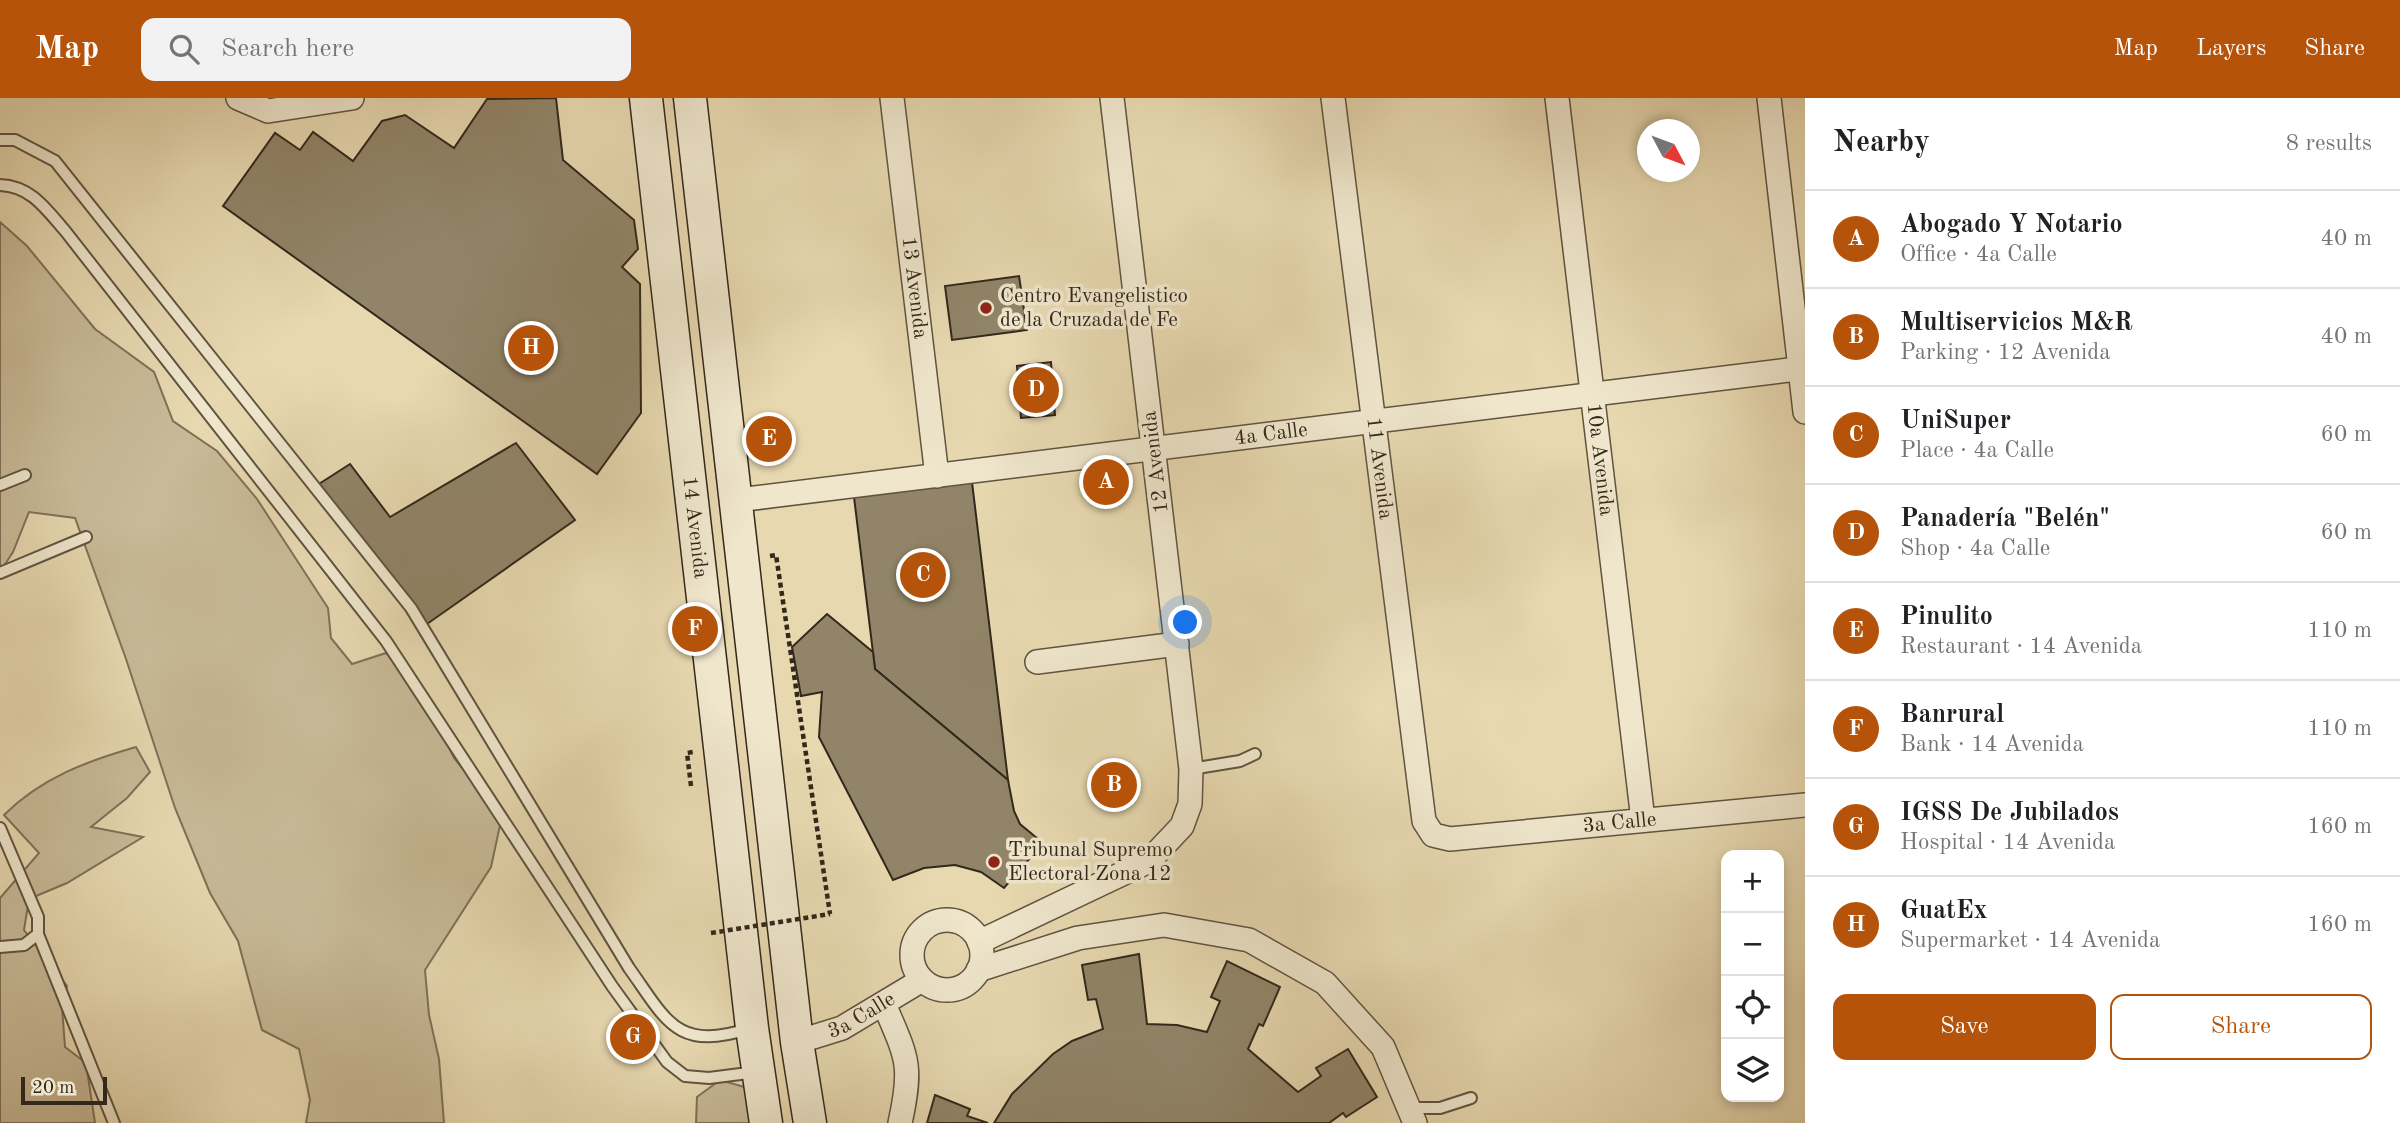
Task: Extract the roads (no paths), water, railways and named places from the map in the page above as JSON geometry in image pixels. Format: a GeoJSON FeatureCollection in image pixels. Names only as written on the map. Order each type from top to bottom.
{"type":"FeatureCollection","features":[{"type":"Feature","properties":{"kind":"main road","name":"14 Avenida"},"geometry":{"type":"LineString","coordinates":[[646,98],[752,1028],[766,1123]]}},
{"type":"Feature","properties":{"kind":"main road"},"geometry":{"type":"LineString","coordinates":[[690,98],[745,561],[797,1042],[810,1123]]}},
{"type":"Feature","properties":{"kind":"street"},"geometry":{"type":"LineString","coordinates":[[240,100],[268,111],[352,98]]}},
{"type":"Feature","properties":{"kind":"street","name":"13 Avenida"},"geometry":{"type":"LineString","coordinates":[[892,98],[937,476]]}},
{"type":"Feature","properties":{"kind":"street","name":"12 Avenida"},"geometry":{"type":"LineString","coordinates":[[1059,905],[1149,861],[1182,826],[1190,804],[1191,769],[1112,98]]}},
{"type":"Feature","properties":{"kind":"street","name":"11 Avenida"},"geometry":{"type":"LineString","coordinates":[[1333,98],[1424,821],[1433,835]]}},
{"type":"Feature","properties":{"kind":"street","name":"10a Avenida"},"geometry":{"type":"LineString","coordinates":[[1557,98],[1643,820]]}},
{"type":"Feature","properties":{"kind":"street"},"geometry":{"type":"LineString","coordinates":[[1769,98],[1805,412]]}},
{"type":"Feature","properties":{"kind":"street","name":"4a Calle"},"geometry":{"type":"LineString","coordinates":[[738,500],[1802,368]]}},
{"type":"Feature","properties":{"kind":"street"},"geometry":{"type":"LineString","coordinates":[[1037,662],[1177,644]]}},
{"type":"Feature","properties":{"kind":"street","name":"3a Calle"},"geometry":{"type":"LineString","coordinates":[[1433,835],[1450,839],[1805,805]]}},
{"type":"Feature","properties":{"kind":"street"},"geometry":{"type":"LineString","coordinates":[[979,942],[1059,905],[1078,938]]}},
{"type":"Feature","properties":{"kind":"street"},"geometry":{"type":"LineString","coordinates":[[944,919],[966,925],[979,942],[982,951],[978,970],[972,979],[953,990],[931,986],[922,980],[912,960],[916,938],[923,929],[944,919]]}},
{"type":"Feature","properties":{"kind":"street"},"geometry":{"type":"LineString","coordinates":[[978,970],[1078,938],[1164,925],[1249,940],[1325,983],[1383,1047],[1412,1116]]}},
{"type":"Feature","properties":{"kind":"street","name":"3a Calle"},"geometry":{"type":"LineString","coordinates":[[797,1042],[842,1028],[922,980]]}},
{"type":"Feature","properties":{"kind":"street"},"geometry":{"type":"LineString","coordinates":[[884,1004],[908,1063],[909,1081],[900,1123]]}},
{"type":"Feature","properties":{"kind":"lane"},"geometry":{"type":"LineString","coordinates":[[0,140],[15,140],[55,161],[411,608],[629,968],[664,1017],[678,1031],[697,1038],[752,1028]]}},
{"type":"Feature","properties":{"kind":"lane"},"geometry":{"type":"LineString","coordinates":[[0,185],[17,186],[42,205],[66,232],[386,641],[612,986],[667,1062],[685,1076],[709,1078],[759,1072]]}},
{"type":"Feature","properties":{"kind":"lane"},"geometry":{"type":"LineString","coordinates":[[0,485],[25,475]]}},
{"type":"Feature","properties":{"kind":"lane"},"geometry":{"type":"LineString","coordinates":[[0,573],[86,537]]}},
{"type":"Feature","properties":{"kind":"lane"},"geometry":{"type":"LineString","coordinates":[[1191,769],[1235,762],[1255,754]]}},
{"type":"Feature","properties":{"kind":"lane"},"geometry":{"type":"LineString","coordinates":[[0,828],[38,917],[38,934],[114,1123]]}},
{"type":"Feature","properties":{"kind":"lane"},"geometry":{"type":"LineString","coordinates":[[0,947],[24,945],[38,934]]}},
{"type":"Feature","properties":{"kind":"lane"},"geometry":{"type":"LineString","coordinates":[[1412,1116],[1471,1098]]}},
{"type":"Feature","properties":{"kind":"place","name":"Centro Evangelistico de la Cruzada de Fe"},"geometry":{"type":"Point","coordinates":[986,308]}},
{"type":"Feature","properties":{"kind":"place","name":"GuatEx"},"geometry":{"type":"Point","coordinates":[531,348]}},
{"type":"Feature","properties":{"kind":"place","name":"Panadería \"Belén\""},"geometry":{"type":"Point","coordinates":[1036,390]}},
{"type":"Feature","properties":{"kind":"place","name":"Pinulito"},"geometry":{"type":"Point","coordinates":[769,439]}},
{"type":"Feature","properties":{"kind":"place","name":"Abogado Y Notario"},"geometry":{"type":"Point","coordinates":[1106,482]}},
{"type":"Feature","properties":{"kind":"place","name":"UniSuper"},"geometry":{"type":"Point","coordinates":[923,575]}},
{"type":"Feature","properties":{"kind":"place","name":"Banrural"},"geometry":{"type":"Point","coordinates":[695,629]}},
{"type":"Feature","properties":{"kind":"place","name":"Multiservicios M&R"},"geometry":{"type":"Point","coordinates":[1114,785]}},
{"type":"Feature","properties":{"kind":"place","name":"Tribunal Supremo Electoral Zona 12"},"geometry":{"type":"Point","coordinates":[994,862]}},
{"type":"Feature","properties":{"kind":"place","name":"IGSS De Jubilados"},"geometry":{"type":"Point","coordinates":[633,1037]}}]}
